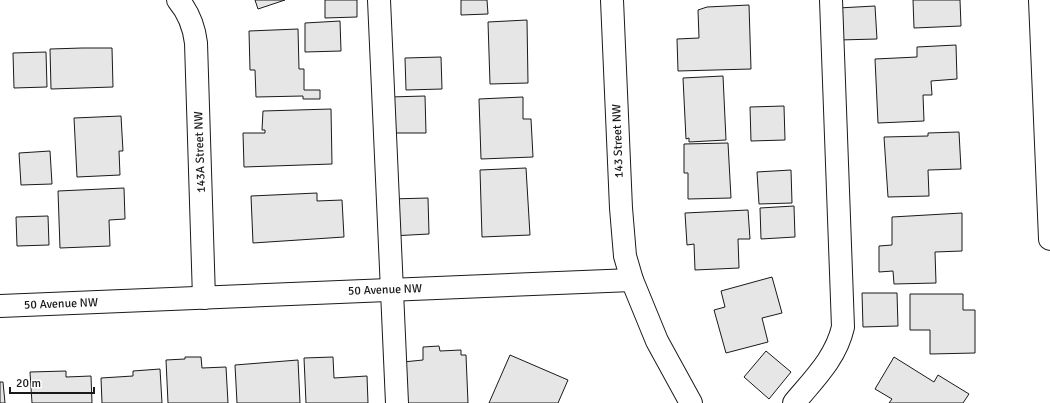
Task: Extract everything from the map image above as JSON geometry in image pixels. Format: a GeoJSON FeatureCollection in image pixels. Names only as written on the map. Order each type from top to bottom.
{"type":"FeatureCollection","features":[{"type":"Feature","properties":{"kind":"street"},"geometry":{"type":"LineString","coordinates":[[379,0],[397,403]]}},
{"type":"Feature","properties":{"kind":"street","name":"143 Street NW"},"geometry":{"type":"LineString","coordinates":[[612,0],[622,232],[632,280]]}},
{"type":"Feature","properties":{"kind":"street"},"geometry":{"type":"LineString","coordinates":[[794,403],[829,362],[839,342],[843,327],[832,0]]}},
{"type":"Feature","properties":{"kind":"street"},"geometry":{"type":"LineString","coordinates":[[1040,0],[1050,239]]}},
{"type":"Feature","properties":{"kind":"street","name":"143A Street NW"},"geometry":{"type":"LineString","coordinates":[[181,4],[191,20],[196,43],[204,298]]}},
{"type":"Feature","properties":{"kind":"street"},"geometry":{"type":"LineString","coordinates":[[632,280],[657,341],[691,403]]}},
{"type":"Feature","properties":{"kind":"street","name":"50 Avenue NW"},"geometry":{"type":"LineString","coordinates":[[0,306],[632,280]]}},
{"type":"Feature","properties":{"kind":"building"},"geometry":{"type":"Polygon","coordinates":[[[255,0],[285,0],[258,9],[255,0]]]}},
{"type":"Feature","properties":{"kind":"building"},"geometry":{"type":"Polygon","coordinates":[[[325,0],[357,0],[357,17],[325,18],[325,0]]]}},
{"type":"Feature","properties":{"kind":"building"},"geometry":{"type":"Polygon","coordinates":[[[461,0],[487,0],[488,14],[461,15],[461,0]]]}},
{"type":"Feature","properties":{"kind":"building"},"geometry":{"type":"Polygon","coordinates":[[[913,0],[960,0],[961,26],[914,28],[913,0]]]}},
{"type":"Feature","properties":{"kind":"building"},"geometry":{"type":"Polygon","coordinates":[[[749,5],[751,69],[678,71],[677,39],[699,38],[698,10],[707,7],[749,5]]]}},
{"type":"Feature","properties":{"kind":"building"},"geometry":{"type":"Polygon","coordinates":[[[875,6],[877,39],[839,40],[838,8],[875,6]]]}},
{"type":"Feature","properties":{"kind":"building"},"geometry":{"type":"Polygon","coordinates":[[[527,20],[528,83],[490,84],[488,22],[527,20]]]}},
{"type":"Feature","properties":{"kind":"building"},"geometry":{"type":"Polygon","coordinates":[[[340,21],[341,51],[305,52],[305,23],[340,21]]]}},
{"type":"Feature","properties":{"kind":"building"},"geometry":{"type":"Polygon","coordinates":[[[298,29],[299,69],[304,69],[304,90],[320,90],[320,99],[303,99],[303,96],[256,97],[255,70],[250,70],[249,31],[298,29]]]}},
{"type":"Feature","properties":{"kind":"building"},"geometry":{"type":"Polygon","coordinates":[[[956,45],[957,79],[931,81],[932,95],[923,95],[924,121],[878,123],[875,59],[917,57],[917,47],[956,45]]]}},
{"type":"Feature","properties":{"kind":"building"},"geometry":{"type":"Polygon","coordinates":[[[112,48],[113,87],[51,89],[50,49],[112,48]]]}},
{"type":"Feature","properties":{"kind":"building"},"geometry":{"type":"Polygon","coordinates":[[[46,52],[47,87],[14,88],[13,53],[46,52]]]}},
{"type":"Feature","properties":{"kind":"building"},"geometry":{"type":"Polygon","coordinates":[[[441,57],[442,89],[406,90],[405,58],[441,57]]]}},
{"type":"Feature","properties":{"kind":"building"},"geometry":{"type":"Polygon","coordinates":[[[723,76],[726,140],[689,142],[689,138],[686,139],[683,78],[723,76]]]}},
{"type":"Feature","properties":{"kind":"building"},"geometry":{"type":"Polygon","coordinates":[[[425,96],[426,133],[390,133],[389,97],[425,96]]]}},
{"type":"Feature","properties":{"kind":"building"},"geometry":{"type":"Polygon","coordinates":[[[523,97],[523,119],[531,119],[533,157],[481,159],[479,99],[523,97]]]}},
{"type":"Feature","properties":{"kind":"building"},"geometry":{"type":"Polygon","coordinates":[[[784,106],[785,140],[751,141],[750,107],[784,106]]]}},
{"type":"Feature","properties":{"kind":"building"},"geometry":{"type":"Polygon","coordinates":[[[331,109],[332,164],[244,167],[243,133],[265,133],[265,130],[262,130],[263,111],[331,109]]]}},
{"type":"Feature","properties":{"kind":"building"},"geometry":{"type":"Polygon","coordinates":[[[121,116],[123,151],[119,151],[120,175],[77,177],[74,118],[121,116]]]}},
{"type":"Feature","properties":{"kind":"building"},"geometry":{"type":"Polygon","coordinates":[[[959,132],[961,169],[928,170],[929,196],[888,197],[884,137],[928,136],[928,133],[959,132]]]}},
{"type":"Feature","properties":{"kind":"building"},"geometry":{"type":"Polygon","coordinates":[[[728,143],[731,198],[688,199],[688,173],[684,173],[684,144],[728,143]]]}},
{"type":"Feature","properties":{"kind":"building"},"geometry":{"type":"Polygon","coordinates":[[[50,151],[52,184],[21,185],[19,153],[50,151]]]}},
{"type":"Feature","properties":{"kind":"building"},"geometry":{"type":"Polygon","coordinates":[[[526,168],[530,235],[482,237],[480,170],[526,168]]]}},
{"type":"Feature","properties":{"kind":"building"},"geometry":{"type":"Polygon","coordinates":[[[791,170],[792,203],[759,204],[757,172],[791,170]]]}},
{"type":"Feature","properties":{"kind":"building"},"geometry":{"type":"Polygon","coordinates":[[[124,188],[125,219],[109,220],[110,246],[60,248],[58,191],[124,188]]]}},
{"type":"Feature","properties":{"kind":"building"},"geometry":{"type":"Polygon","coordinates":[[[317,193],[317,201],[342,200],[344,237],[253,243],[251,196],[317,193]]]}},
{"type":"Feature","properties":{"kind":"building"},"geometry":{"type":"Polygon","coordinates":[[[428,198],[429,234],[391,236],[390,199],[428,198]]]}},
{"type":"Feature","properties":{"kind":"building"},"geometry":{"type":"Polygon","coordinates":[[[794,206],[795,237],[761,239],[760,208],[794,206]]]}},
{"type":"Feature","properties":{"kind":"building"},"geometry":{"type":"Polygon","coordinates":[[[748,210],[750,239],[738,239],[739,268],[695,270],[694,244],[687,245],[685,213],[748,210]]]}},
{"type":"Feature","properties":{"kind":"building"},"geometry":{"type":"Polygon","coordinates":[[[962,213],[962,251],[935,252],[936,283],[894,284],[893,271],[879,272],[879,246],[892,245],[892,217],[962,213]]]}},
{"type":"Feature","properties":{"kind":"building"},"geometry":{"type":"Polygon","coordinates":[[[48,216],[49,245],[17,246],[16,217],[48,216]]]}},
{"type":"Feature","properties":{"kind":"building"},"geometry":{"type":"Polygon","coordinates":[[[772,277],[782,313],[762,318],[768,342],[726,353],[714,310],[725,307],[721,291],[772,277]]]}},
{"type":"Feature","properties":{"kind":"building"},"geometry":{"type":"Polygon","coordinates":[[[862,293],[897,293],[898,326],[863,327],[862,293]]]}},
{"type":"Feature","properties":{"kind":"building"},"geometry":{"type":"Polygon","coordinates":[[[910,294],[963,294],[963,310],[975,310],[975,353],[930,354],[930,330],[910,330],[910,294]]]}},
{"type":"Feature","properties":{"kind":"building"},"geometry":{"type":"Polygon","coordinates":[[[439,346],[440,351],[461,350],[461,355],[466,355],[468,403],[400,403],[403,362],[423,360],[423,347],[439,346]]]}},
{"type":"Feature","properties":{"kind":"building"},"geometry":{"type":"Polygon","coordinates":[[[766,351],[791,372],[769,399],[744,377],[766,351]]]}},
{"type":"Feature","properties":{"kind":"building"},"geometry":{"type":"Polygon","coordinates":[[[510,355],[568,380],[558,403],[489,403],[510,355]]]}},
{"type":"Feature","properties":{"kind":"building"},"geometry":{"type":"Polygon","coordinates":[[[185,357],[201,357],[202,368],[226,367],[228,403],[168,403],[166,360],[185,359],[185,357]]]}},
{"type":"Feature","properties":{"kind":"building"},"geometry":{"type":"Polygon","coordinates":[[[333,357],[334,378],[367,376],[368,403],[306,403],[304,358],[333,357]]]}},
{"type":"Feature","properties":{"kind":"building"},"geometry":{"type":"Polygon","coordinates":[[[894,357],[934,382],[938,375],[969,394],[963,403],[889,403],[892,399],[875,389],[894,357]]]}},
{"type":"Feature","properties":{"kind":"building"},"geometry":{"type":"Polygon","coordinates":[[[298,360],[300,403],[237,403],[235,365],[298,360]]]}},
{"type":"Feature","properties":{"kind":"building"},"geometry":{"type":"Polygon","coordinates":[[[160,369],[162,403],[102,403],[101,378],[133,376],[133,371],[160,369]]]}},
{"type":"Feature","properties":{"kind":"building"},"geometry":{"type":"Polygon","coordinates":[[[66,371],[66,377],[91,376],[92,403],[32,403],[30,372],[66,371]]]}},
{"type":"Feature","properties":{"kind":"building"},"geometry":{"type":"Polygon","coordinates":[[[0,382],[3,382],[5,403],[0,403],[0,382]]]}}]}
